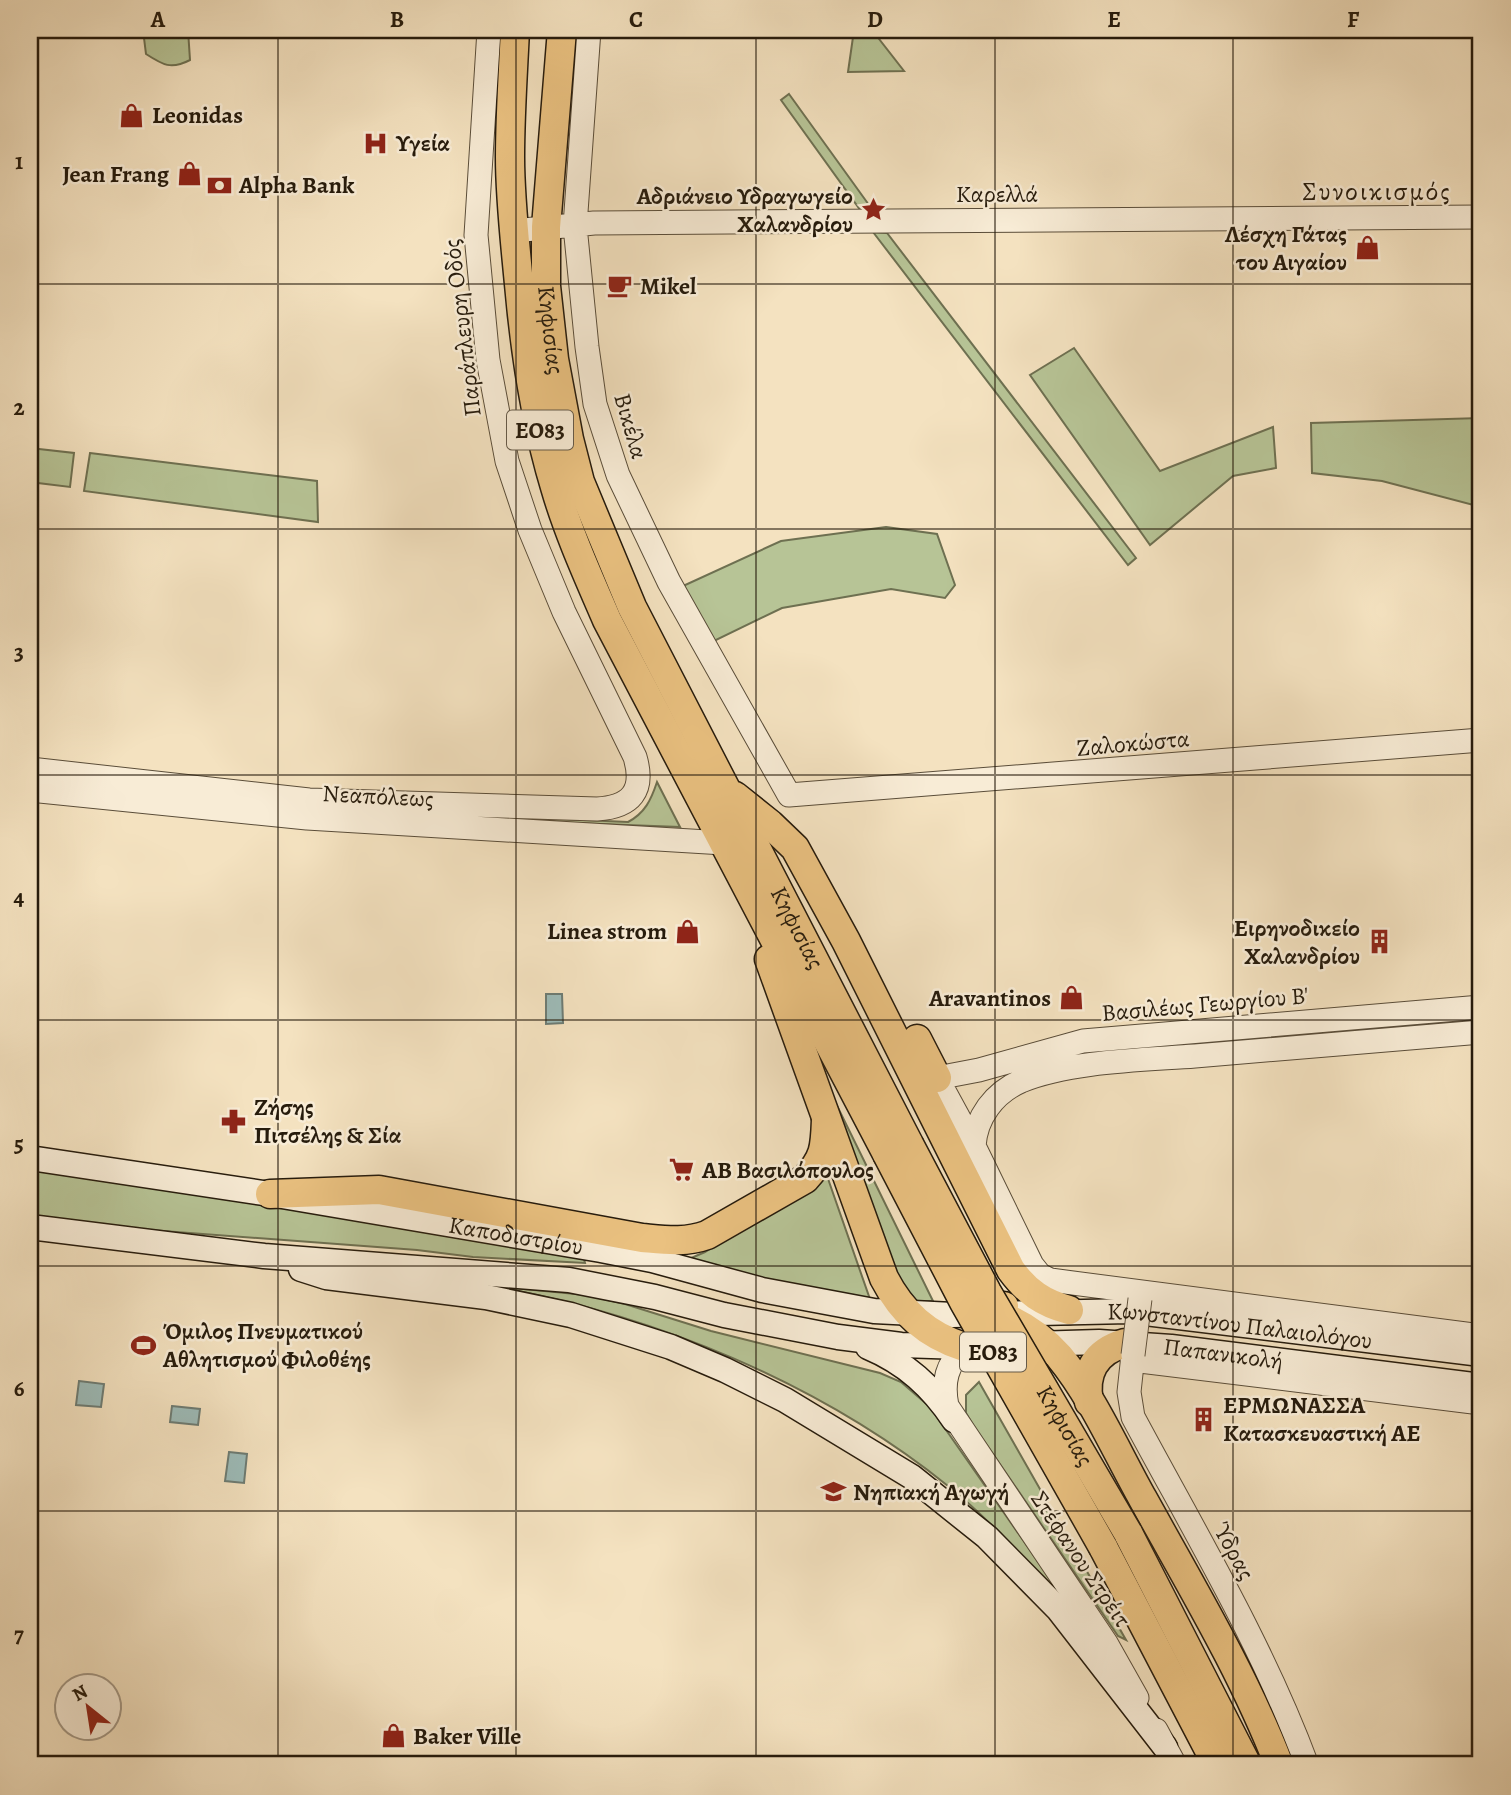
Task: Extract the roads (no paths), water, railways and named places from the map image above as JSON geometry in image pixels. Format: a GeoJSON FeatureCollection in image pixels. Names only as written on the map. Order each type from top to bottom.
{"type":"FeatureCollection","features":[{"type":"Feature","properties":{"kind":"main road","name":"Κηφισίας"},"geometry":{"type":"LineString","coordinates":[[515,30],[510,157],[514,231],[527,353],[543,446],[555,488],[607,620],[730,855],[898,1149],[987,1292],[1128,1533],[1247,1765]]}},
{"type":"Feature","properties":{"kind":"main road","name":"Κηφισίας"},"geometry":{"type":"LineString","coordinates":[[562,30],[546,227],[546,286],[549,324],[569,439],[580,482],[632,607],[727,790],[898,1149],[964,1302],[1103,1547],[1217,1765]]}},
{"type":"Feature","properties":{"kind":"main road"},"geometry":{"type":"LineString","coordinates":[[727,790],[795,848],[846,941],[1011,1270],[1035,1297],[1051,1306],[1069,1310]]}},
{"type":"Feature","properties":{"kind":"main road"},"geometry":{"type":"LineString","coordinates":[[730,855],[884,1278],[908,1313],[924,1329],[943,1340],[964,1347],[998,1314],[1010,1294],[1011,1270]]}},
{"type":"Feature","properties":{"kind":"main road"},"geometry":{"type":"LineString","coordinates":[[846,941],[897,1003],[937,1078]]}},
{"type":"Feature","properties":{"kind":"main road"},"geometry":{"type":"LineString","coordinates":[[270,1194],[379,1190],[642,1238],[675,1241],[697,1239],[805,1180],[825,1150],[826,1119]]}},
{"type":"Feature","properties":{"kind":"main road","name":"Καποδιστρίου"},"geometry":{"type":"LineString","coordinates":[[30,1158],[270,1194],[601,1250],[652,1260],[762,1290],[841,1306],[908,1313],[998,1314]]}},
{"type":"Feature","properties":{"kind":"main road","name":"Καποδιστρίου"},"geometry":{"type":"LineString","coordinates":[[30,1227],[264,1256],[569,1280],[838,1337],[901,1345],[964,1347]]}},
{"type":"Feature","properties":{"kind":"main road"},"geometry":{"type":"LineString","coordinates":[[264,1256],[326,1278],[486,1297],[571,1315],[671,1347],[726,1370],[785,1400],[912,1476],[987,1537],[1058,1609],[1170,1756]]}},
{"type":"Feature","properties":{"kind":"main road","name":"Κωνσταντίνου Παλαιολόγου"},"geometry":{"type":"LineString","coordinates":[[998,1314],[1069,1310],[1129,1311],[1481,1354]]}},
{"type":"Feature","properties":{"kind":"main road"},"geometry":{"type":"LineString","coordinates":[[998,1314],[1016,1322],[1047,1344],[1070,1371],[1193,1588],[1245,1689],[1279,1765]]}},
{"type":"Feature","properties":{"kind":"main road"},"geometry":{"type":"LineString","coordinates":[[838,1337],[861,1344],[905,1366],[941,1400],[954,1420]]}},
{"type":"Feature","properties":{"kind":"main road","name":"Παπανικολή"},"geometry":{"type":"LineString","coordinates":[[964,1347],[1047,1344],[1481,1386]]}},
{"type":"Feature","properties":{"kind":"main road"},"geometry":{"type":"LineString","coordinates":[[1089,1402],[1088,1376],[1101,1353],[1112,1346],[1130,1352]]}},
{"type":"Feature","properties":{"kind":"street","name":"Παράπλευρη Οδός"},"geometry":{"type":"LineString","coordinates":[[489,30],[476,235],[488,360],[507,461],[530,530],[564,612],[635,757],[638,786],[628,800]]}},
{"type":"Feature","properties":{"kind":"street","name":"Βικέλα"},"geometry":{"type":"LineString","coordinates":[[589,30],[575,226],[587,347],[596,404],[618,475],[669,582],[789,795]]}},
{"type":"Feature","properties":{"kind":"street","name":"Καρελλά"},"geometry":{"type":"LineString","coordinates":[[514,231],[607,223],[1481,217]]}},
{"type":"Feature","properties":{"kind":"street","name":"Ζαλοκώστα"},"geometry":{"type":"LineString","coordinates":[[789,795],[1481,740]]}},
{"type":"Feature","properties":{"kind":"street","name":"Νεαπόλεως"},"geometry":{"type":"LineString","coordinates":[[30,769],[309,800],[597,809],[614,808],[628,800]]}},
{"type":"Feature","properties":{"kind":"street","name":"Νεαπόλεως"},"geometry":{"type":"LineString","coordinates":[[30,790],[307,818],[730,855]]}},
{"type":"Feature","properties":{"kind":"street","name":"Βασιλέως Γεωργίου Β'"},"geometry":{"type":"LineString","coordinates":[[937,1078],[979,1070],[1083,1041],[1481,1007]]}},
{"type":"Feature","properties":{"kind":"street","name":"Βασιλέως Γεωργίου Β'"},"geometry":{"type":"LineString","coordinates":[[974,1146],[979,1120],[999,1095],[1019,1082],[1050,1072],[1123,1062],[1481,1032]]}},
{"type":"Feature","properties":{"kind":"street"},"geometry":{"type":"LineString","coordinates":[[937,1078],[974,1146]]}},
{"type":"Feature","properties":{"kind":"street","name":"Κωνσταντίνου Παλαιολόγου"},"geometry":{"type":"LineString","coordinates":[[974,1146],[1023,1249],[1040,1275],[1063,1283],[1140,1296],[1481,1336]]}},
{"type":"Feature","properties":{"kind":"street","name":"Ύδρας"},"geometry":{"type":"LineString","coordinates":[[1140,1296],[1130,1352],[1129,1392],[1133,1417],[1238,1613],[1293,1727],[1307,1765]]}},
{"type":"Feature","properties":{"kind":"street","name":"Στέφανου Στρέιτ"},"geometry":{"type":"LineString","coordinates":[[964,1347],[953,1359],[946,1374],[944,1390],[947,1406],[954,1420],[1034,1533],[1106,1643],[1170,1756]]}},
{"type":"Feature","properties":{"kind":"street","name":"Παπανικολή"},"geometry":{"type":"LineString","coordinates":[[1130,1352],[1481,1403]]}},
{"type":"Feature","properties":{"kind":"water"},"geometry":{"type":"Polygon","coordinates":[[[546,994],[562,994],[563,1023],[546,1024],[546,994]]]}},
{"type":"Feature","properties":{"kind":"water"},"geometry":{"type":"Polygon","coordinates":[[[79,1381],[104,1384],[101,1407],[76,1405],[79,1381]]]}},
{"type":"Feature","properties":{"kind":"water"},"geometry":{"type":"Polygon","coordinates":[[[172,1406],[200,1409],[198,1425],[170,1422],[172,1406]]]}},
{"type":"Feature","properties":{"kind":"water"},"geometry":{"type":"Polygon","coordinates":[[[229,1452],[247,1454],[244,1483],[225,1481],[229,1452]]]}},
{"type":"Feature","properties":{"kind":"place","name":"Leonidas"},"geometry":{"type":"Point","coordinates":[132,115]}},
{"type":"Feature","properties":{"kind":"place","name":"Υγεία"},"geometry":{"type":"Point","coordinates":[376,143]}},
{"type":"Feature","properties":{"kind":"place","name":"Jean Frang"},"geometry":{"type":"Point","coordinates":[189,174]}},
{"type":"Feature","properties":{"kind":"place","name":"Alpha Bank"},"geometry":{"type":"Point","coordinates":[219,185]}},
{"type":"Feature","properties":{"kind":"place","name":"Αδριάνειο Υδραγωγείο Χαλανδρίου"},"geometry":{"type":"Point","coordinates":[873,210]}},
{"type":"Feature","properties":{"kind":"place","name":"Λέσχη Γάτας του Αιγαίου"},"geometry":{"type":"Point","coordinates":[1367,248]}},
{"type":"Feature","properties":{"kind":"place","name":"Mikel"},"geometry":{"type":"Point","coordinates":[620,286]}},
{"type":"Feature","properties":{"kind":"place","name":"Linea strom"},"geometry":{"type":"Point","coordinates":[687,931]}},
{"type":"Feature","properties":{"kind":"place","name":"Ειρηνοδικείο Χαλανδρίου"},"geometry":{"type":"Point","coordinates":[1380,942]}},
{"type":"Feature","properties":{"kind":"place","name":"Aravantinos"},"geometry":{"type":"Point","coordinates":[1071,998]}},
{"type":"Feature","properties":{"kind":"place","name":"Ζήσης Πιτσέλης & Σία"},"geometry":{"type":"Point","coordinates":[234,1121]}},
{"type":"Feature","properties":{"kind":"place","name":"ΑΒ Βασιλόπουλος"},"geometry":{"type":"Point","coordinates":[682,1170]}},
{"type":"Feature","properties":{"kind":"place","name":"Όμιλος Πνευματικού Αθλητισμού Φιλοθέης"},"geometry":{"type":"Point","coordinates":[143,1345]}},
{"type":"Feature","properties":{"kind":"place","name":"ΕΡΜΩΝΑΣΣΑ Κατασκευαστική ΑΕ"},"geometry":{"type":"Point","coordinates":[1203,1419]}},
{"type":"Feature","properties":{"kind":"place","name":"Νηπιακή Αγωγή"},"geometry":{"type":"Point","coordinates":[833,1492]}},
{"type":"Feature","properties":{"kind":"place","name":"Baker Ville"},"geometry":{"type":"Point","coordinates":[393,1736]}},
{"type":"Feature","properties":{"kind":"district","name":"Συνοικισμός"},"geometry":{"type":"Point","coordinates":[1377,191]}}]}
